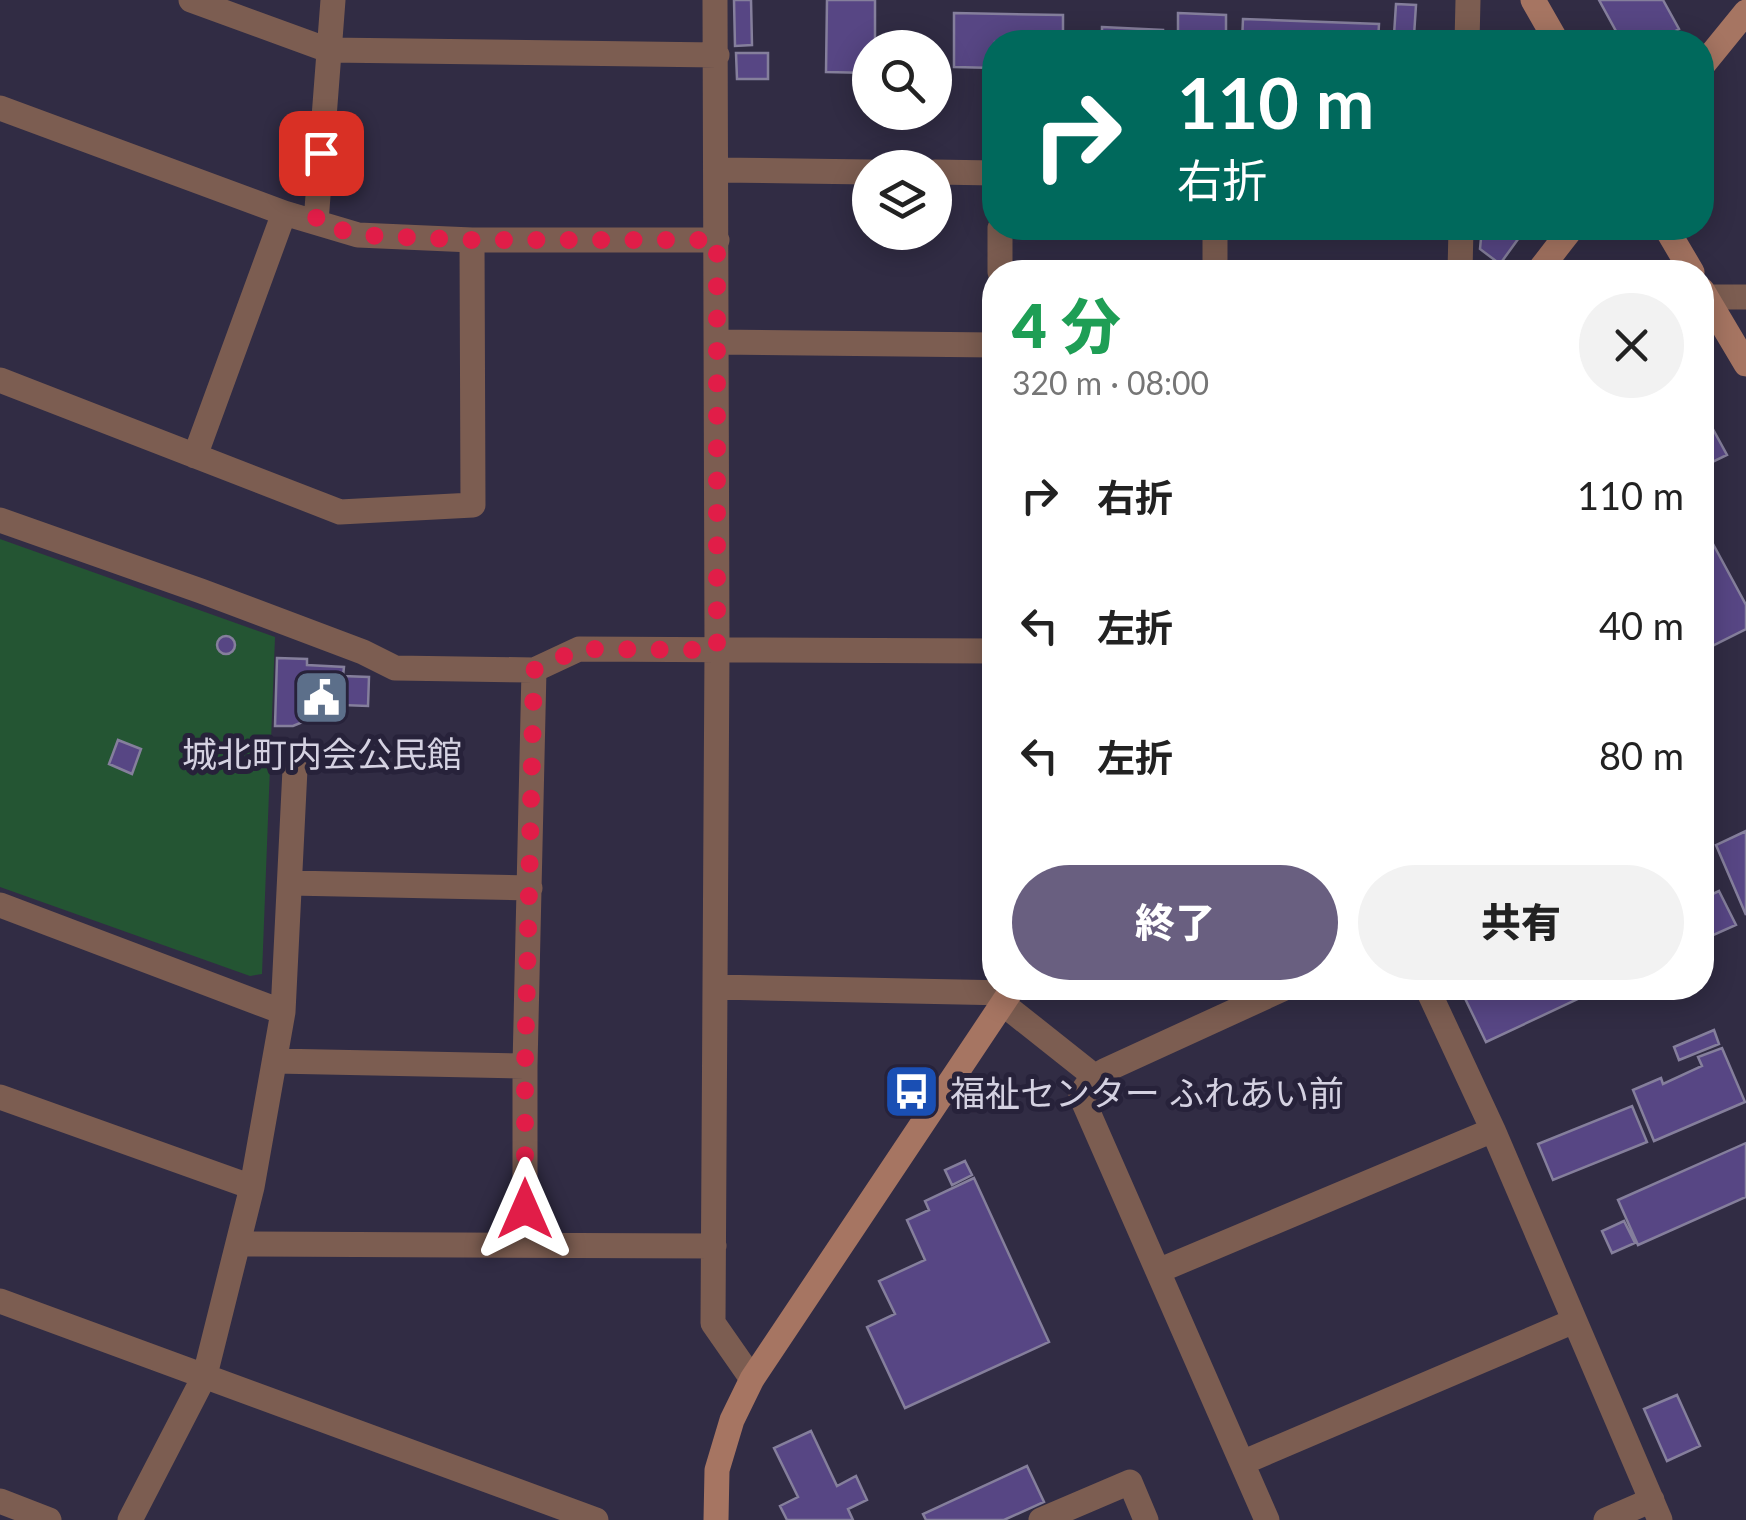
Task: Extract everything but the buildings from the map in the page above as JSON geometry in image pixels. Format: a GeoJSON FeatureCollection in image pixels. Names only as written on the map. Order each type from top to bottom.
{"type":"FeatureCollection","features":[{"type":"Feature","properties":{"kind":"street"},"geometry":{"type":"LineString","coordinates":[[192,0],[328,50],[717,55]]}},
{"type":"Feature","properties":{"kind":"street"},"geometry":{"type":"LineString","coordinates":[[316,222],[333,0]]}},
{"type":"Feature","properties":{"kind":"street"},"geometry":{"type":"LineString","coordinates":[[715,0],[713,1323],[752,1379]]}},
{"type":"Feature","properties":{"kind":"street"},"geometry":{"type":"LineString","coordinates":[[1467,30],[1468,0]]}},
{"type":"Feature","properties":{"kind":"street"},"geometry":{"type":"LineString","coordinates":[[1533,0],[1550,30]]}},
{"type":"Feature","properties":{"kind":"street"},"geometry":{"type":"LineString","coordinates":[[1714,51],[1746,12]]}},
{"type":"Feature","properties":{"kind":"street"},"geometry":{"type":"LineString","coordinates":[[0,108],[284,212],[358,235],[472,240],[717,240]]}},
{"type":"Feature","properties":{"kind":"street"},"geometry":{"type":"LineString","coordinates":[[716,170],[852,172]]}},
{"type":"Feature","properties":{"kind":"street"},"geometry":{"type":"LineString","coordinates":[[952,172],[982,173]]}},
{"type":"Feature","properties":{"kind":"street"},"geometry":{"type":"LineString","coordinates":[[195,456],[284,212]]}},
{"type":"Feature","properties":{"kind":"street"},"geometry":{"type":"LineString","coordinates":[[0,380],[340,512],[474,505],[472,240]]}},
{"type":"Feature","properties":{"kind":"street"},"geometry":{"type":"LineString","coordinates":[[1547,260],[1563,240]]}},
{"type":"Feature","properties":{"kind":"street"},"geometry":{"type":"LineString","coordinates":[[1714,294],[1746,297]]}},
{"type":"Feature","properties":{"kind":"street"},"geometry":{"type":"LineString","coordinates":[[1714,310],[1746,364]]}},
{"type":"Feature","properties":{"kind":"street"},"geometry":{"type":"LineString","coordinates":[[716,342],[982,345]]}},
{"type":"Feature","properties":{"kind":"street"},"geometry":{"type":"LineString","coordinates":[[0,520],[202,591],[363,652],[395,668],[534,670],[579,649],[982,651]]}},
{"type":"Feature","properties":{"kind":"street"},"geometry":{"type":"LineString","coordinates":[[525,1245],[534,670]]}},
{"type":"Feature","properties":{"kind":"street"},"geometry":{"type":"LineString","coordinates":[[130,1520],[206,1375],[252,1187],[283,1012],[295,770]]}},
{"type":"Feature","properties":{"kind":"street"},"geometry":{"type":"LineString","coordinates":[[290,883],[530,888]]}},
{"type":"Feature","properties":{"kind":"street"},"geometry":{"type":"LineString","coordinates":[[0,905],[283,1012]]}},
{"type":"Feature","properties":{"kind":"street"},"geometry":{"type":"LineString","coordinates":[[715,986],[982,994]]}},
{"type":"Feature","properties":{"kind":"street"},"geometry":{"type":"LineString","coordinates":[[716,1520],[719,1459],[752,1379],[1005,1000]]}},
{"type":"Feature","properties":{"kind":"street"},"geometry":{"type":"LineString","coordinates":[[1013,1000],[1094,1076]]}},
{"type":"Feature","properties":{"kind":"street"},"geometry":{"type":"LineString","coordinates":[[1259,1000],[1094,1076],[1080,1096],[1267,1520]]}},
{"type":"Feature","properties":{"kind":"street"},"geometry":{"type":"LineString","coordinates":[[1433,1000],[1656,1510],[1606,1520]]}},
{"type":"Feature","properties":{"kind":"street"},"geometry":{"type":"LineString","coordinates":[[275,1061],[525,1066]]}},
{"type":"Feature","properties":{"kind":"street"},"geometry":{"type":"LineString","coordinates":[[0,1097],[252,1187]]}},
{"type":"Feature","properties":{"kind":"street"},"geometry":{"type":"LineString","coordinates":[[1158,1271],[1492,1130]]}},
{"type":"Feature","properties":{"kind":"street"},"geometry":{"type":"LineString","coordinates":[[238,1244],[714,1246]]}},
{"type":"Feature","properties":{"kind":"street"},"geometry":{"type":"LineString","coordinates":[[0,1301],[596,1520]]}},
{"type":"Feature","properties":{"kind":"street"},"geometry":{"type":"LineString","coordinates":[[1242,1463],[1574,1321]]}},
{"type":"Feature","properties":{"kind":"street"},"geometry":{"type":"LineString","coordinates":[[1041,1520],[1130,1482],[1146,1520]]}},
{"type":"Feature","properties":{"kind":"street"},"geometry":{"type":"LineString","coordinates":[[0,1502],[49,1520]]}},
{"type":"Feature","properties":{"kind":"green space"},"geometry":{"type":"Polygon","coordinates":[[[0,539],[275,637],[262,974],[250,976],[0,887],[0,539]]]}},
{"type":"Feature","properties":{"kind":"place","name":"城北町内会公民館"},"geometry":{"type":"Point","coordinates":[322,697]}},
{"type":"Feature","properties":{"kind":"place","name":"福祉センター ふれあい前"},"geometry":{"type":"Point","coordinates":[911,1092]}},
{"type":"Feature","properties":{"kind":"route"},"geometry":{"type":"LineString","coordinates":[[321,153],[316,222],[358,235],[472,240],[717,240],[717,650],[579,649],[534,670],[525,1209]]}}]}
